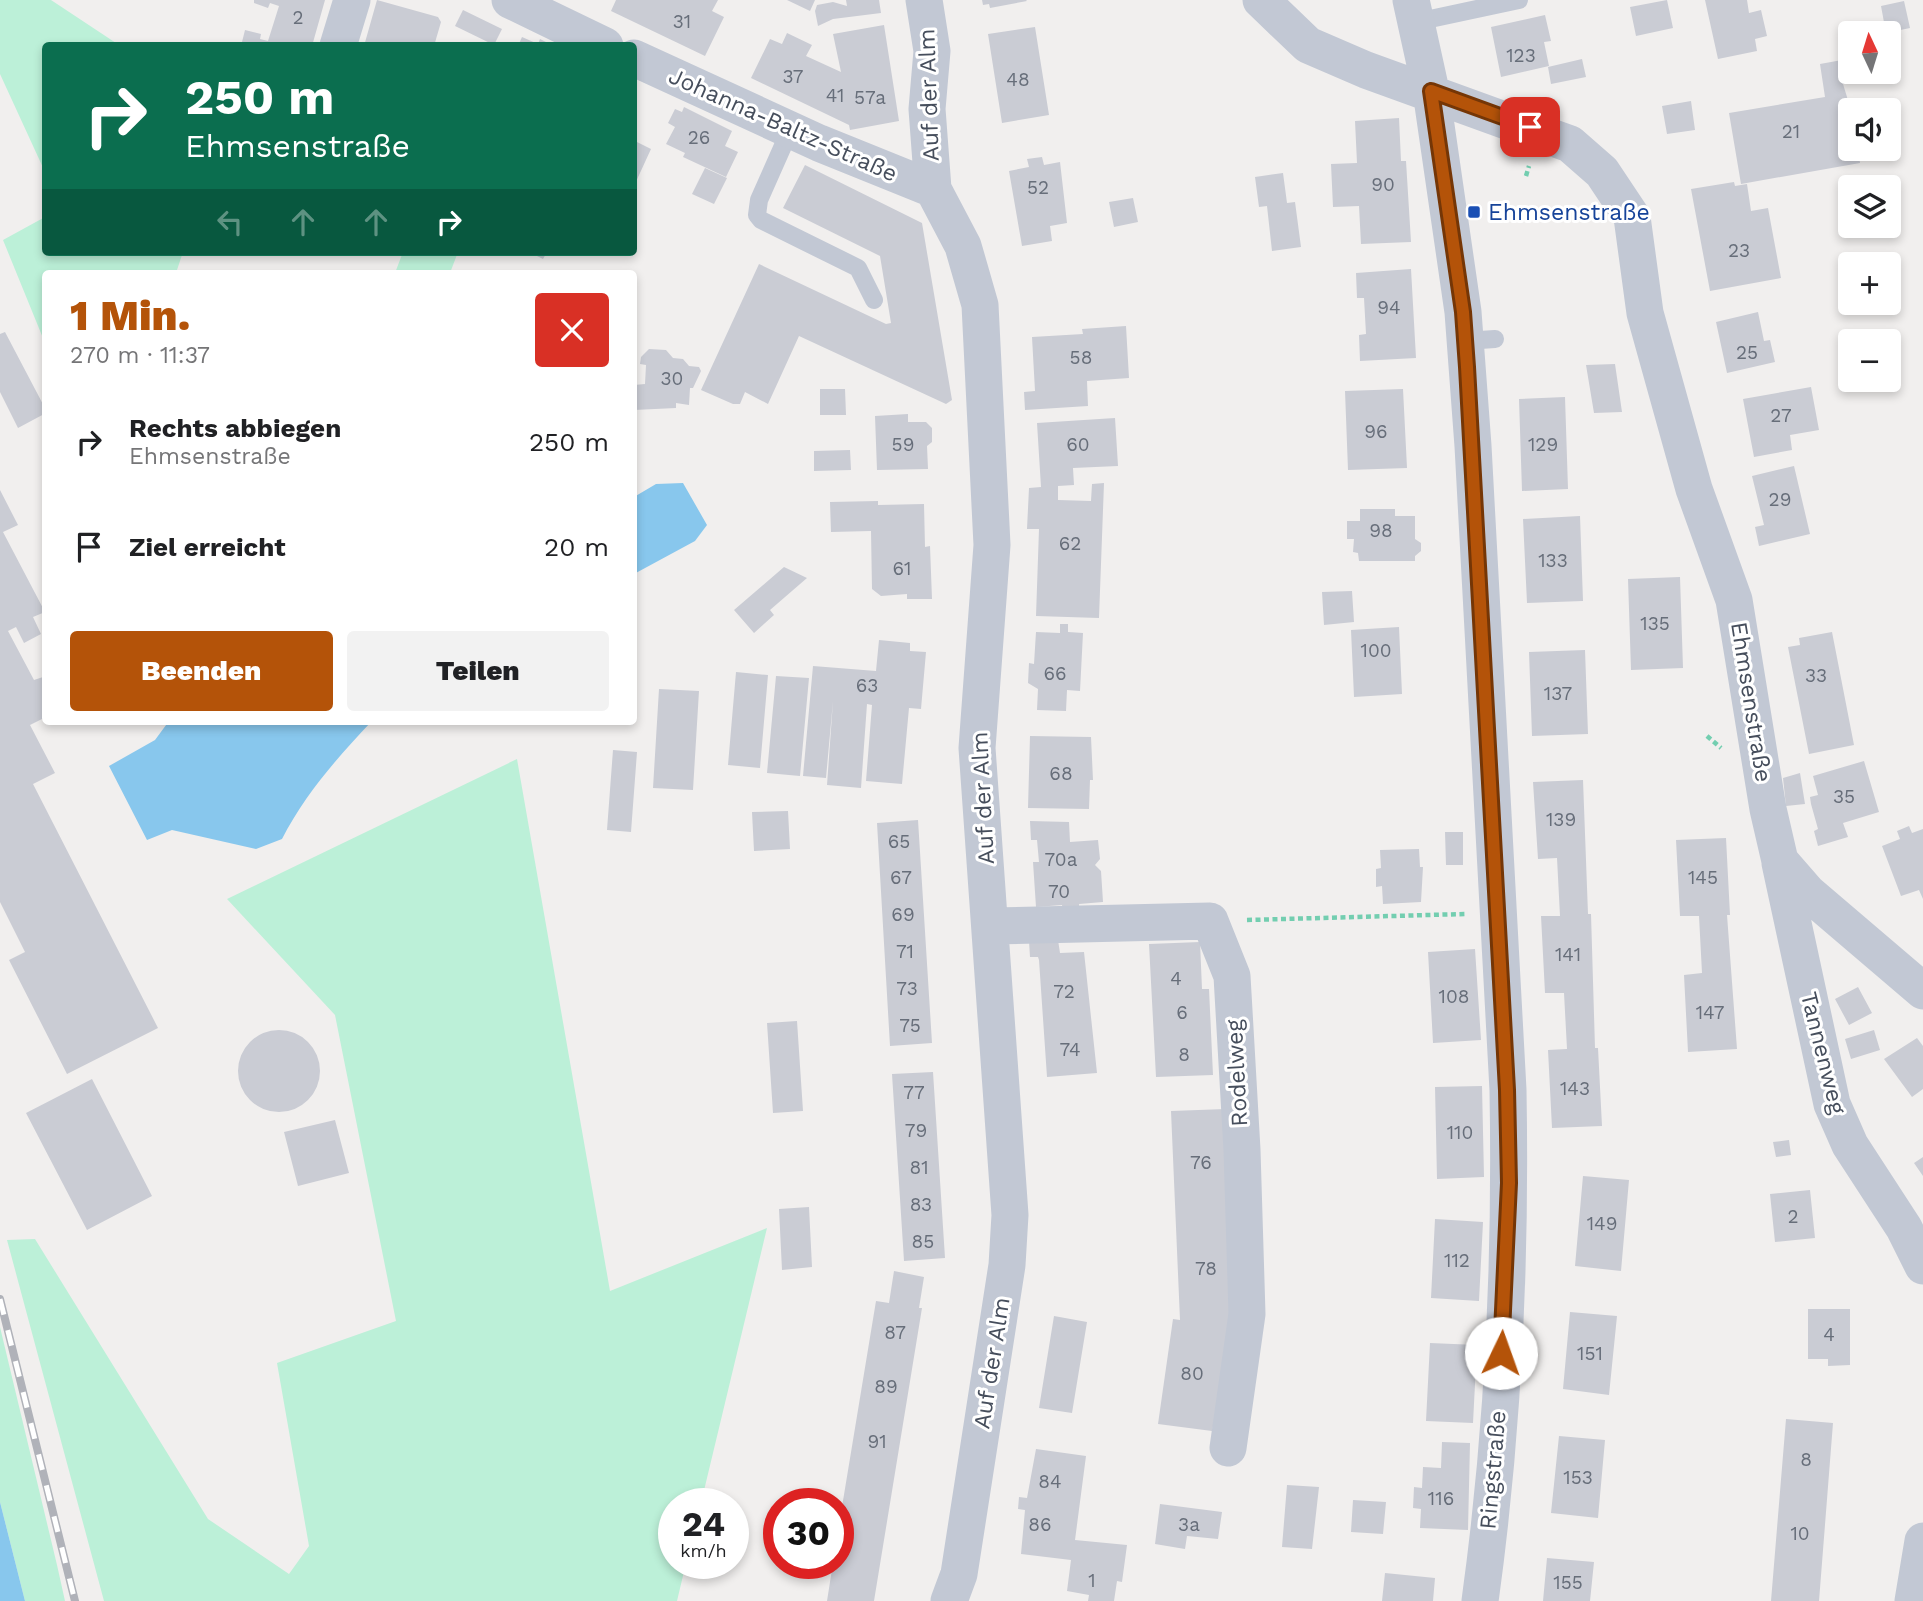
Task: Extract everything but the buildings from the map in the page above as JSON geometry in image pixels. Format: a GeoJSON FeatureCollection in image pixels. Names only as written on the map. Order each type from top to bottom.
{"type":"FeatureCollection","features":[{"type":"Feature","properties":{"kind":"street"},"geometry":{"type":"LineString","coordinates":[[339,42],[352,0]]}},
{"type":"Feature","properties":{"kind":"street"},"geometry":{"type":"LineString","coordinates":[[510,0],[597,42]]}},
{"type":"Feature","properties":{"kind":"street","name":"Auf der Alm"},"geometry":{"type":"LineString","coordinates":[[924,0],[932,51],[927,109],[933,189],[963,246],[980,305],[992,545],[977,748],[1010,1215],[1007,1265],[962,1592]]}},
{"type":"Feature","properties":{"kind":"street","name":"Ehmsenstraße"},"geometry":{"type":"LineString","coordinates":[[1261,0],[1308,45],[1366,70],[1431,91],[1570,144],[1602,172],[1632,218],[1645,313],[1694,489],[1734,600],[1768,809],[1780,862],[1807,892],[1923,991]]}},
{"type":"Feature","properties":{"kind":"street","name":"Ringstraße"},"geometry":{"type":"LineString","coordinates":[[1414,11],[1480,340],[1509,1183],[1499,1406],[1479,1601]]}},
{"type":"Feature","properties":{"kind":"street","name":"Johanna-Baltz-Straße"},"geometry":{"type":"LineString","coordinates":[[637,59],[790,130],[933,189]]}},
{"type":"Feature","properties":{"kind":"street","name":"Tannenweg"},"geometry":{"type":"LineString","coordinates":[[1780,862],[1832,1104],[1850,1145],[1905,1227],[1923,1266]]}},
{"type":"Feature","properties":{"kind":"street","name":"Rodelweg"},"geometry":{"type":"LineString","coordinates":[[991,926],[1210,921],[1232,976],[1242,1150],[1247,1314],[1228,1448]]}},
{"type":"Feature","properties":{"kind":"street"},"geometry":{"type":"LineString","coordinates":[[1913,1601],[1923,1541]]}},
{"type":"Feature","properties":{"kind":"lane"},"geometry":{"type":"LineString","coordinates":[[1414,11],[1519,0]]}},
{"type":"Feature","properties":{"kind":"lane"},"geometry":{"type":"LineString","coordinates":[[790,130],[759,200],[757,215],[761,220],[858,268],[874,299]]}},
{"type":"Feature","properties":{"kind":"path"},"geometry":{"type":"LineString","coordinates":[[1275,919],[1423,915]]}},
{"type":"Feature","properties":{"kind":"green space"},"geometry":{"type":"Polygon","coordinates":[[[0,0],[51,0],[114,42],[42,42],[42,165],[0,74],[0,0]]]}},
{"type":"Feature","properties":{"kind":"green space"},"geometry":{"type":"Polygon","coordinates":[[[42,219],[42,256],[182,256],[177,270],[42,270],[42,336],[3,240],[42,219]]]}},
{"type":"Feature","properties":{"kind":"green space"},"geometry":{"type":"Polygon","coordinates":[[[401,256],[456,256],[451,270],[396,270],[401,256]]]}},
{"type":"Feature","properties":{"kind":"green space"},"geometry":{"type":"Polygon","coordinates":[[[517,759],[610,1291],[767,1228],[705,1488],[658,1488],[658,1579],[682,1579],[677,1601],[104,1601],[7,1240],[35,1239],[208,1519],[289,1574],[309,1546],[277,1363],[396,1321],[335,1015],[227,899],[517,759]]]}},
{"type":"Feature","properties":{"kind":"green space"},"geometry":{"type":"Polygon","coordinates":[[[0,1327],[65,1601],[25,1601],[0,1502],[0,1327]]]}},
{"type":"Feature","properties":{"kind":"water"},"geometry":{"type":"Polygon","coordinates":[[[683,483],[707,525],[695,541],[637,572],[637,495],[656,484],[683,483]]]}},
{"type":"Feature","properties":{"kind":"water"},"geometry":{"type":"Polygon","coordinates":[[[166,725],[368,725],[312,791],[282,839],[256,849],[172,830],[147,840],[109,766],[155,740],[166,725]]]}},
{"type":"Feature","properties":{"kind":"water"},"geometry":{"type":"Polygon","coordinates":[[[0,1502],[25,1601],[0,1601],[0,1502]]]}},
{"type":"Feature","properties":{"kind":"railway"},"geometry":{"type":"LineString","coordinates":[[0,1299],[75,1601]]}},
{"type":"Feature","properties":{"kind":"place","name":"Ehmsenstraße"},"geometry":{"type":"Point","coordinates":[1474,212]}},
{"type":"Feature","properties":{"kind":"route"},"geometry":{"type":"LineString","coordinates":[[1501,1353],[1509,1183],[1507,1090],[1473,446],[1463,312],[1431,91],[1530,127]]}}]}
